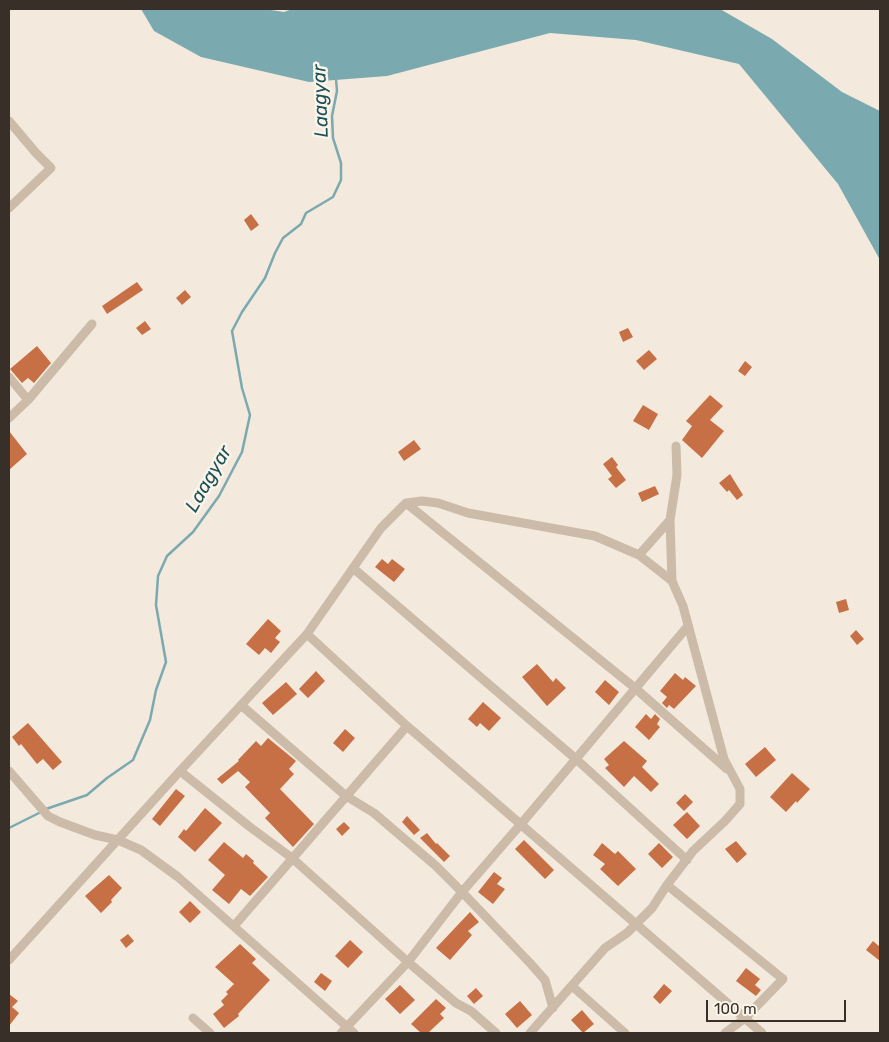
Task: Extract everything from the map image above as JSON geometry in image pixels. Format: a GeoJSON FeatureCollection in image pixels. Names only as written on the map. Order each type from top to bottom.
{"type":"FeatureCollection","features":[{"type":"Feature","properties":{"kind":"street"},"geometry":{"type":"LineString","coordinates":[[9,121],[51,168],[9,208]]}},
{"type":"Feature","properties":{"kind":"street"},"geometry":{"type":"LineString","coordinates":[[9,418],[28,400],[92,324]]}},
{"type":"Feature","properties":{"kind":"street"},"geometry":{"type":"LineString","coordinates":[[9,377],[28,400]]}},
{"type":"Feature","properties":{"kind":"street"},"geometry":{"type":"LineString","coordinates":[[530,1033],[605,948],[627,933],[652,908],[687,860],[740,804],[740,789],[724,760],[683,606],[672,581],[670,520],[677,475],[676,446]]}},
{"type":"Feature","properties":{"kind":"street"},"geometry":{"type":"LineString","coordinates":[[9,960],[307,634],[381,528],[406,503],[422,501],[438,503],[468,513],[595,536],[639,555],[672,581]]}},
{"type":"Feature","properties":{"kind":"street"},"geometry":{"type":"LineString","coordinates":[[406,503],[636,688],[731,772]]}},
{"type":"Feature","properties":{"kind":"street"},"geometry":{"type":"LineString","coordinates":[[639,555],[670,520]]}},
{"type":"Feature","properties":{"kind":"street"},"geometry":{"type":"LineString","coordinates":[[353,568],[576,759],[687,860]]}},
{"type":"Feature","properties":{"kind":"street"},"geometry":{"type":"LineString","coordinates":[[344,1030],[408,962],[462,892],[688,626]]}},
{"type":"Feature","properties":{"kind":"street"},"geometry":{"type":"LineString","coordinates":[[307,634],[407,726],[762,1033]]}},
{"type":"Feature","properties":{"kind":"street"},"geometry":{"type":"LineString","coordinates":[[241,705],[346,796],[374,813],[436,866],[545,980],[553,1008]]}},
{"type":"Feature","properties":{"kind":"street"},"geometry":{"type":"LineString","coordinates":[[234,926],[407,726]]}},
{"type":"Feature","properties":{"kind":"street"},"geometry":{"type":"LineString","coordinates":[[9,771],[48,816],[94,835],[118,840],[141,850],[178,877],[234,926],[344,1030],[354,1033]]}},
{"type":"Feature","properties":{"kind":"street"},"geometry":{"type":"LineString","coordinates":[[180,771],[292,858],[408,962],[456,1003],[472,1011],[496,1033]]}},
{"type":"Feature","properties":{"kind":"street"},"geometry":{"type":"LineString","coordinates":[[667,885],[783,979],[745,1018],[725,1033]]}},
{"type":"Feature","properties":{"kind":"street"},"geometry":{"type":"LineString","coordinates":[[572,986],[625,1033]]}},
{"type":"Feature","properties":{"kind":"street"},"geometry":{"type":"LineString","coordinates":[[193,1018],[210,1033]]}},
{"type":"Feature","properties":{"kind":"water"},"geometry":{"type":"Polygon","coordinates":[[[141,9],[264,9],[284,12],[292,9],[720,9],[772,39],[842,92],[880,111],[880,260],[838,184],[739,64],[636,40],[550,33],[387,76],[309,82],[201,57],[154,31],[141,9]]]}},
{"type":"Feature","properties":{"kind":"building"},"geometry":{"type":"Polygon","coordinates":[[[251,214],[259,225],[251,231],[244,220],[251,214]]]}},
{"type":"Feature","properties":{"kind":"building"},"geometry":{"type":"Polygon","coordinates":[[[137,282],[143,290],[107,314],[102,306],[137,282]]]}},
{"type":"Feature","properties":{"kind":"building"},"geometry":{"type":"Polygon","coordinates":[[[185,290],[191,297],[182,305],[176,298],[185,290]]]}},
{"type":"Feature","properties":{"kind":"building"},"geometry":{"type":"Polygon","coordinates":[[[145,321],[151,329],[142,335],[136,328],[145,321]]]}},
{"type":"Feature","properties":{"kind":"building"},"geometry":{"type":"Polygon","coordinates":[[[628,328],[633,337],[623,342],[619,332],[628,328]]]}},
{"type":"Feature","properties":{"kind":"building"},"geometry":{"type":"Polygon","coordinates":[[[37,346],[51,363],[34,383],[28,378],[22,383],[10,369],[37,346]]]}},
{"type":"Feature","properties":{"kind":"building"},"geometry":{"type":"Polygon","coordinates":[[[649,350],[657,359],[644,370],[636,361],[649,350]]]}},
{"type":"Feature","properties":{"kind":"building"},"geometry":{"type":"Polygon","coordinates":[[[745,361],[752,367],[745,376],[738,371],[745,361]]]}},
{"type":"Feature","properties":{"kind":"building"},"geometry":{"type":"Polygon","coordinates":[[[710,395],[723,406],[710,420],[724,431],[702,458],[682,440],[692,426],[686,421],[710,395]]]}},
{"type":"Feature","properties":{"kind":"building"},"geometry":{"type":"Polygon","coordinates":[[[643,405],[658,414],[649,430],[633,421],[643,405]]]}},
{"type":"Feature","properties":{"kind":"building"},"geometry":{"type":"Polygon","coordinates":[[[9,431],[27,454],[9,470],[9,431]]]}},
{"type":"Feature","properties":{"kind":"building"},"geometry":{"type":"Polygon","coordinates":[[[414,440],[421,449],[404,461],[398,452],[414,440]]]}},
{"type":"Feature","properties":{"kind":"building"},"geometry":{"type":"Polygon","coordinates":[[[612,457],[618,465],[616,467],[626,480],[616,488],[608,479],[612,476],[603,464],[612,457]]]}},
{"type":"Feature","properties":{"kind":"building"},"geometry":{"type":"Polygon","coordinates":[[[730,474],[743,495],[737,500],[729,490],[727,492],[719,483],[730,474]]]}},
{"type":"Feature","properties":{"kind":"building"},"geometry":{"type":"Polygon","coordinates":[[[655,486],[659,494],[642,502],[638,493],[655,486]]]}},
{"type":"Feature","properties":{"kind":"building"},"geometry":{"type":"Polygon","coordinates":[[[382,559],[388,564],[392,559],[405,569],[394,582],[375,567],[382,559]]]}},
{"type":"Feature","properties":{"kind":"building"},"geometry":{"type":"Polygon","coordinates":[[[846,599],[849,610],[839,613],[836,602],[846,599]]]}},
{"type":"Feature","properties":{"kind":"building"},"geometry":{"type":"Polygon","coordinates":[[[268,619],[281,631],[275,638],[280,642],[271,653],[265,648],[259,655],[246,644],[268,619]]]}},
{"type":"Feature","properties":{"kind":"building"},"geometry":{"type":"Polygon","coordinates":[[[856,630],[864,639],[857,645],[850,636],[856,630]]]}},
{"type":"Feature","properties":{"kind":"building"},"geometry":{"type":"Polygon","coordinates":[[[537,664],[553,682],[556,678],[566,688],[547,706],[522,677],[537,664]]]}},
{"type":"Feature","properties":{"kind":"building"},"geometry":{"type":"Polygon","coordinates":[[[316,671],[325,681],[308,698],[299,689],[316,671]]]}},
{"type":"Feature","properties":{"kind":"building"},"geometry":{"type":"Polygon","coordinates":[[[675,673],[683,680],[685,677],[696,686],[674,709],[669,705],[667,708],[662,703],[667,697],[660,691],[675,673]]]}},
{"type":"Feature","properties":{"kind":"building"},"geometry":{"type":"Polygon","coordinates":[[[605,680],[619,692],[609,705],[595,692],[605,680]]]}},
{"type":"Feature","properties":{"kind":"building"},"geometry":{"type":"Polygon","coordinates":[[[286,682],[297,694],[273,715],[262,703],[286,682]]]}},
{"type":"Feature","properties":{"kind":"building"},"geometry":{"type":"Polygon","coordinates":[[[483,702],[501,718],[489,731],[480,723],[477,727],[468,719],[483,702]]]}},
{"type":"Feature","properties":{"kind":"building"},"geometry":{"type":"Polygon","coordinates":[[[646,714],[651,719],[655,714],[660,719],[657,724],[660,727],[649,740],[635,727],[646,714]]]}},
{"type":"Feature","properties":{"kind":"building"},"geometry":{"type":"Polygon","coordinates":[[[28,723],[62,762],[53,770],[43,759],[37,764],[21,744],[19,746],[12,737],[28,723]]]}},
{"type":"Feature","properties":{"kind":"building"},"geometry":{"type":"Polygon","coordinates":[[[345,729],[355,738],[343,752],[333,743],[345,729]]]}},
{"type":"Feature","properties":{"kind":"building"},"geometry":{"type":"Polygon","coordinates":[[[268,738],[296,761],[289,769],[294,774],[280,789],[314,824],[293,847],[265,818],[270,813],[245,787],[250,782],[238,771],[222,784],[217,779],[239,761],[256,741],[261,746],[268,738]]]}},
{"type":"Feature","properties":{"kind":"building"},"geometry":{"type":"Polygon","coordinates":[[[624,741],[647,761],[642,767],[659,784],[651,792],[634,776],[624,787],[605,768],[609,765],[604,759],[624,741]]]}},
{"type":"Feature","properties":{"kind":"building"},"geometry":{"type":"Polygon","coordinates":[[[765,747],[776,760],[756,777],[745,764],[765,747]]]}},
{"type":"Feature","properties":{"kind":"building"},"geometry":{"type":"Polygon","coordinates":[[[792,773],[810,789],[786,812],[770,797],[792,773]]]}},
{"type":"Feature","properties":{"kind":"building"},"geometry":{"type":"Polygon","coordinates":[[[176,789],[185,796],[160,826],[152,819],[176,789]]]}},
{"type":"Feature","properties":{"kind":"building"},"geometry":{"type":"Polygon","coordinates":[[[685,794],[693,802],[684,811],[676,803],[685,794]]]}},
{"type":"Feature","properties":{"kind":"building"},"geometry":{"type":"Polygon","coordinates":[[[205,808],[222,823],[195,852],[178,837],[184,829],[186,831],[205,808]]]}},
{"type":"Feature","properties":{"kind":"building"},"geometry":{"type":"Polygon","coordinates":[[[687,812],[700,826],[687,839],[673,825],[687,812]]]}},
{"type":"Feature","properties":{"kind":"building"},"geometry":{"type":"Polygon","coordinates":[[[407,816],[420,830],[414,835],[402,822],[407,816]]]}},
{"type":"Feature","properties":{"kind":"building"},"geometry":{"type":"Polygon","coordinates":[[[344,822],[350,828],[342,836],[336,829],[344,822]]]}},
{"type":"Feature","properties":{"kind":"building"},"geometry":{"type":"Polygon","coordinates":[[[427,833],[450,856],[444,862],[420,838],[427,833]]]}},
{"type":"Feature","properties":{"kind":"building"},"geometry":{"type":"Polygon","coordinates":[[[524,840],[554,870],[545,879],[515,849],[524,840]]]}},
{"type":"Feature","properties":{"kind":"building"},"geometry":{"type":"Polygon","coordinates":[[[736,841],[747,854],[737,863],[725,849],[736,841]]]}},
{"type":"Feature","properties":{"kind":"building"},"geometry":{"type":"Polygon","coordinates":[[[224,842],[243,858],[246,854],[268,877],[250,896],[241,889],[229,904],[212,890],[225,875],[208,860],[224,842]]]}},
{"type":"Feature","properties":{"kind":"building"},"geometry":{"type":"Polygon","coordinates":[[[602,843],[615,854],[618,851],[636,869],[618,886],[600,869],[605,864],[593,855],[602,843]]]}},
{"type":"Feature","properties":{"kind":"building"},"geometry":{"type":"Polygon","coordinates":[[[659,843],[673,857],[662,868],[648,854],[659,843]]]}},
{"type":"Feature","properties":{"kind":"building"},"geometry":{"type":"Polygon","coordinates":[[[494,872],[502,878],[497,884],[505,889],[493,904],[478,892],[494,872]]]}},
{"type":"Feature","properties":{"kind":"building"},"geometry":{"type":"Polygon","coordinates":[[[109,875],[122,888],[101,913],[85,896],[109,875]]]}},
{"type":"Feature","properties":{"kind":"building"},"geometry":{"type":"Polygon","coordinates":[[[190,901],[201,912],[190,923],[179,912],[190,901]]]}},
{"type":"Feature","properties":{"kind":"building"},"geometry":{"type":"Polygon","coordinates":[[[470,912],[479,922],[468,931],[472,935],[450,960],[436,948],[470,912]]]}},
{"type":"Feature","properties":{"kind":"building"},"geometry":{"type":"Polygon","coordinates":[[[128,934],[134,941],[126,948],[120,940],[128,934]]]}},
{"type":"Feature","properties":{"kind":"building"},"geometry":{"type":"Polygon","coordinates":[[[350,940],[363,952],[348,968],[335,956],[350,940]]]}},
{"type":"Feature","properties":{"kind":"building"},"geometry":{"type":"Polygon","coordinates":[[[873,941],[880,947],[880,961],[866,950],[873,941]]]}},
{"type":"Feature","properties":{"kind":"building"},"geometry":{"type":"Polygon","coordinates":[[[240,944],[256,959],[252,963],[270,980],[238,1014],[239,1016],[224,1028],[213,1014],[224,1005],[221,1001],[234,984],[215,967],[240,944]]]}},
{"type":"Feature","properties":{"kind":"building"},"geometry":{"type":"Polygon","coordinates":[[[746,968],[760,979],[755,985],[761,990],[756,996],[736,981],[746,968]]]}},
{"type":"Feature","properties":{"kind":"building"},"geometry":{"type":"Polygon","coordinates":[[[321,973],[332,981],[325,991],[314,982],[321,973]]]}},
{"type":"Feature","properties":{"kind":"building"},"geometry":{"type":"Polygon","coordinates":[[[664,984],[672,991],[660,1004],[653,997],[664,984]]]}},
{"type":"Feature","properties":{"kind":"building"},"geometry":{"type":"Polygon","coordinates":[[[400,985],[415,1000],[400,1014],[385,999],[400,985]]]}},
{"type":"Feature","properties":{"kind":"building"},"geometry":{"type":"Polygon","coordinates":[[[476,988],[483,996],[474,1004],[467,996],[476,988]]]}},
{"type":"Feature","properties":{"kind":"building"},"geometry":{"type":"Polygon","coordinates":[[[9,994],[18,1001],[12,1007],[19,1013],[9,1026],[9,994]]]}},
{"type":"Feature","properties":{"kind":"building"},"geometry":{"type":"Polygon","coordinates":[[[436,999],[446,1008],[440,1014],[444,1018],[428,1033],[421,1033],[411,1024],[436,999]]]}},
{"type":"Feature","properties":{"kind":"building"},"geometry":{"type":"Polygon","coordinates":[[[520,1001],[532,1015],[517,1028],[505,1014],[520,1001]]]}},
{"type":"Feature","properties":{"kind":"building"},"geometry":{"type":"Polygon","coordinates":[[[582,1010],[594,1024],[583,1033],[571,1020],[582,1010]]]}},
{"type":"Feature","properties":{"kind":"waterway","name":"Laagyar"},"geometry":{"type":"LineString","coordinates":[[46,809],[87,795],[133,760],[150,720],[156,690],[166,662],[156,605],[158,576],[167,556],[193,532],[219,496],[242,452],[250,415],[242,388],[232,331],[242,312],[265,278],[283,238],[301,224],[306,213],[333,197],[341,180],[341,163],[333,138],[332,116],[337,91],[336,79]]}},
{"type":"Feature","properties":{"kind":"waterway","name":"Laagyar"},"geometry":{"type":"LineString","coordinates":[[9,828],[41,812]]}}]}
